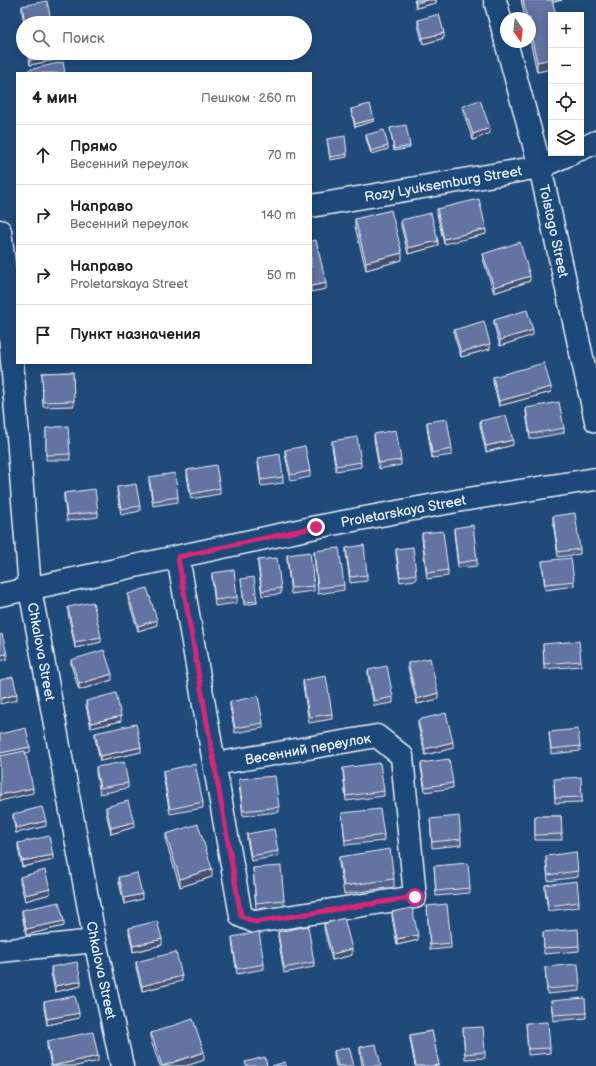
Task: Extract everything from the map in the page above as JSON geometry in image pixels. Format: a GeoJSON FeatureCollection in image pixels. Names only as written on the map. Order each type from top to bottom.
{"type":"FeatureCollection","features":[{"type":"Feature","properties":{"kind":"street","name":"Tolstogo Street"},"geometry":{"type":"LineString","coordinates":[[495,0],[500,19]]}},
{"type":"Feature","properties":{"kind":"street","name":"Tolstogo Street"},"geometry":{"type":"LineString","coordinates":[[508,48],[540,167],[596,421]]}},
{"type":"Feature","properties":{"kind":"street"},"geometry":{"type":"LineString","coordinates":[[584,148],[596,142]]}},
{"type":"Feature","properties":{"kind":"street","name":"Rozy Lyuksemburg Street"},"geometry":{"type":"LineString","coordinates":[[312,206],[540,167],[565,156]]}},
{"type":"Feature","properties":{"kind":"street","name":"Chkalova Street"},"geometry":{"type":"LineString","coordinates":[[0,231],[7,270],[30,589],[95,940],[122,1066]]}},
{"type":"Feature","properties":{"kind":"street","name":"Proletarskaya Street"},"geometry":{"type":"LineString","coordinates":[[0,595],[339,523],[462,500],[596,479]]}},
{"type":"Feature","properties":{"kind":"street","name":"Весенний переулок"},"geometry":{"type":"LineString","coordinates":[[178,557],[241,916],[255,922],[415,897],[402,756],[377,736],[215,764]]}},
{"type":"Feature","properties":{"kind":"street"},"geometry":{"type":"LineString","coordinates":[[0,951],[95,940]]}},
{"type":"Feature","properties":{"kind":"building"},"geometry":{"type":"Polygon","coordinates":[[[415,0],[427,0],[416,3],[415,0]]]}},
{"type":"Feature","properties":{"kind":"building"},"geometry":{"type":"Polygon","coordinates":[[[523,0],[552,0],[555,12],[548,12],[548,60],[537,62],[534,48],[536,48],[536,12],[526,12],[523,0]]]}},
{"type":"Feature","properties":{"kind":"building"},"geometry":{"type":"Polygon","coordinates":[[[47,1],[50,16],[24,16],[22,6],[47,1]]]}},
{"type":"Feature","properties":{"kind":"building"},"geometry":{"type":"Polygon","coordinates":[[[439,14],[444,33],[423,38],[418,20],[439,14]]]}},
{"type":"Feature","properties":{"kind":"building"},"geometry":{"type":"Polygon","coordinates":[[[63,62],[65,72],[29,72],[28,70],[63,62]]]}},
{"type":"Feature","properties":{"kind":"building"},"geometry":{"type":"Polygon","coordinates":[[[480,100],[490,128],[473,134],[463,106],[480,100]]]}},
{"type":"Feature","properties":{"kind":"building"},"geometry":{"type":"Polygon","coordinates":[[[370,104],[374,119],[355,124],[351,109],[370,104]]]}},
{"type":"Feature","properties":{"kind":"building"},"geometry":{"type":"Polygon","coordinates":[[[406,125],[410,146],[394,149],[390,128],[406,125]]]}},
{"type":"Feature","properties":{"kind":"building"},"geometry":{"type":"Polygon","coordinates":[[[384,130],[388,146],[371,151],[366,135],[384,130]]]}},
{"type":"Feature","properties":{"kind":"building"},"geometry":{"type":"Polygon","coordinates":[[[345,136],[347,154],[330,157],[327,139],[345,136]]]}},
{"type":"Feature","properties":{"kind":"building"},"geometry":{"type":"Polygon","coordinates":[[[479,199],[486,229],[444,239],[437,209],[479,199]]]}},
{"type":"Feature","properties":{"kind":"building"},"geometry":{"type":"Polygon","coordinates":[[[391,210],[402,253],[366,262],[355,219],[391,210]]]}},
{"type":"Feature","properties":{"kind":"building"},"geometry":{"type":"Polygon","coordinates":[[[431,213],[438,241],[408,248],[401,220],[431,213]]]}},
{"type":"Feature","properties":{"kind":"building"},"geometry":{"type":"Polygon","coordinates":[[[316,240],[326,283],[312,286],[312,241],[316,240]]]}},
{"type":"Feature","properties":{"kind":"building"},"geometry":{"type":"Polygon","coordinates":[[[520,242],[530,276],[494,287],[483,254],[520,242]]]}},
{"type":"Feature","properties":{"kind":"building"},"geometry":{"type":"Polygon","coordinates":[[[527,310],[533,330],[500,340],[494,320],[527,310]]]}},
{"type":"Feature","properties":{"kind":"building"},"geometry":{"type":"Polygon","coordinates":[[[484,321],[490,344],[461,352],[454,330],[484,321]]]}},
{"type":"Feature","properties":{"kind":"building"},"geometry":{"type":"Polygon","coordinates":[[[544,363],[551,387],[499,401],[493,377],[544,363]]]}},
{"type":"Feature","properties":{"kind":"building"},"geometry":{"type":"Polygon","coordinates":[[[73,372],[74,401],[43,402],[42,373],[73,372]]]}},
{"type":"Feature","properties":{"kind":"building"},"geometry":{"type":"Polygon","coordinates":[[[559,402],[564,428],[530,434],[526,408],[559,402]]]}},
{"type":"Feature","properties":{"kind":"building"},"geometry":{"type":"Polygon","coordinates":[[[506,415],[513,440],[486,446],[480,421],[506,415]]]}},
{"type":"Feature","properties":{"kind":"building"},"geometry":{"type":"Polygon","coordinates":[[[447,419],[452,449],[432,453],[427,422],[447,419]]]}},
{"type":"Feature","properties":{"kind":"building"},"geometry":{"type":"Polygon","coordinates":[[[68,426],[70,454],[46,455],[46,428],[68,426]]]}},
{"type":"Feature","properties":{"kind":"building"},"geometry":{"type":"Polygon","coordinates":[[[396,430],[401,460],[379,463],[374,434],[396,430]]]}},
{"type":"Feature","properties":{"kind":"building"},"geometry":{"type":"Polygon","coordinates":[[[357,437],[361,462],[336,466],[332,441],[357,437]]]}},
{"type":"Feature","properties":{"kind":"building"},"geometry":{"type":"Polygon","coordinates":[[[305,446],[310,471],[291,475],[285,450],[305,446]]]}},
{"type":"Feature","properties":{"kind":"building"},"geometry":{"type":"Polygon","coordinates":[[[280,454],[283,477],[261,480],[258,458],[280,454]]]}},
{"type":"Feature","properties":{"kind":"building"},"geometry":{"type":"Polygon","coordinates":[[[216,465],[220,488],[191,494],[187,470],[216,465]]]}},
{"type":"Feature","properties":{"kind":"building"},"geometry":{"type":"Polygon","coordinates":[[[175,473],[178,497],[153,501],[149,477],[175,473]]]}},
{"type":"Feature","properties":{"kind":"building"},"geometry":{"type":"Polygon","coordinates":[[[136,484],[140,506],[121,509],[117,487],[136,484]]]}},
{"type":"Feature","properties":{"kind":"building"},"geometry":{"type":"Polygon","coordinates":[[[95,489],[98,512],[67,515],[64,493],[95,489]]]}},
{"type":"Feature","properties":{"kind":"building"},"geometry":{"type":"Polygon","coordinates":[[[575,513],[580,549],[558,552],[553,516],[575,513]]]}},
{"type":"Feature","properties":{"kind":"building"},"geometry":{"type":"Polygon","coordinates":[[[473,525],[477,560],[458,563],[454,528],[473,525]]]}},
{"type":"Feature","properties":{"kind":"building"},"geometry":{"type":"Polygon","coordinates":[[[443,531],[448,570],[427,573],[422,533],[443,531]]]}},
{"type":"Feature","properties":{"kind":"building"},"geometry":{"type":"Polygon","coordinates":[[[364,545],[367,575],[350,577],[346,548],[364,545]]]}},
{"type":"Feature","properties":{"kind":"building"},"geometry":{"type":"Polygon","coordinates":[[[413,547],[416,574],[400,577],[396,549],[413,547]]]}},
{"type":"Feature","properties":{"kind":"building"},"geometry":{"type":"Polygon","coordinates":[[[339,548],[344,585],[318,588],[314,551],[339,548]]]}},
{"type":"Feature","properties":{"kind":"building"},"geometry":{"type":"Polygon","coordinates":[[[310,552],[314,586],[291,588],[287,555],[310,552]]]}},
{"type":"Feature","properties":{"kind":"building"},"geometry":{"type":"Polygon","coordinates":[[[277,558],[281,588],[262,591],[258,560],[277,558]]]}},
{"type":"Feature","properties":{"kind":"building"},"geometry":{"type":"Polygon","coordinates":[[[571,558],[574,581],[545,584],[542,561],[571,558]]]}},
{"type":"Feature","properties":{"kind":"building"},"geometry":{"type":"Polygon","coordinates":[[[234,570],[237,597],[215,600],[212,573],[234,570]]]}},
{"type":"Feature","properties":{"kind":"building"},"geometry":{"type":"Polygon","coordinates":[[[254,577],[257,601],[244,602],[241,579],[254,577]]]}},
{"type":"Feature","properties":{"kind":"building"},"geometry":{"type":"Polygon","coordinates":[[[147,588],[157,620],[138,626],[128,594],[147,588]]]}},
{"type":"Feature","properties":{"kind":"building"},"geometry":{"type":"Polygon","coordinates":[[[93,602],[101,637],[75,642],[68,607],[93,602]]]}},
{"type":"Feature","properties":{"kind":"building"},"geometry":{"type":"Polygon","coordinates":[[[2,634],[7,654],[0,655],[0,635],[2,634]]]}},
{"type":"Feature","properties":{"kind":"building"},"geometry":{"type":"Polygon","coordinates":[[[579,641],[581,661],[544,664],[543,644],[579,641]]]}},
{"type":"Feature","properties":{"kind":"building"},"geometry":{"type":"Polygon","coordinates":[[[104,650],[112,674],[79,684],[71,660],[104,650]]]}},
{"type":"Feature","properties":{"kind":"building"},"geometry":{"type":"Polygon","coordinates":[[[430,658],[438,693],[417,699],[408,663],[430,658]]]}},
{"type":"Feature","properties":{"kind":"building"},"geometry":{"type":"Polygon","coordinates":[[[387,666],[393,697],[374,701],[368,670],[387,666]]]}},
{"type":"Feature","properties":{"kind":"building"},"geometry":{"type":"Polygon","coordinates":[[[326,676],[332,714],[309,717],[303,680],[326,676]]]}},
{"type":"Feature","properties":{"kind":"building"},"geometry":{"type":"Polygon","coordinates":[[[13,677],[17,694],[0,699],[0,680],[13,677]]]}},
{"type":"Feature","properties":{"kind":"building"},"geometry":{"type":"Polygon","coordinates":[[[116,693],[121,716],[91,723],[86,701],[116,693]]]}},
{"type":"Feature","properties":{"kind":"building"},"geometry":{"type":"Polygon","coordinates":[[[258,696],[263,723],[235,728],[230,702],[258,696]]]}},
{"type":"Feature","properties":{"kind":"building"},"geometry":{"type":"Polygon","coordinates":[[[446,713],[453,742],[425,749],[418,720],[446,713]]]}},
{"type":"Feature","properties":{"kind":"building"},"geometry":{"type":"Polygon","coordinates":[[[136,724],[141,747],[100,756],[95,733],[136,724]]]}},
{"type":"Feature","properties":{"kind":"building"},"geometry":{"type":"Polygon","coordinates":[[[26,728],[30,747],[0,753],[0,734],[26,728]]]}},
{"type":"Feature","properties":{"kind":"building"},"geometry":{"type":"Polygon","coordinates":[[[578,729],[580,746],[551,749],[549,732],[578,729]]]}},
{"type":"Feature","properties":{"kind":"building"},"geometry":{"type":"Polygon","coordinates":[[[25,751],[33,788],[0,795],[0,756],[25,751]]]}},
{"type":"Feature","properties":{"kind":"building"},"geometry":{"type":"Polygon","coordinates":[[[449,759],[453,783],[425,787],[421,763],[449,759]]]}},
{"type":"Feature","properties":{"kind":"building"},"geometry":{"type":"Polygon","coordinates":[[[124,762],[128,783],[100,788],[96,767],[124,762]]]}},
{"type":"Feature","properties":{"kind":"building"},"geometry":{"type":"Polygon","coordinates":[[[380,763],[384,791],[346,796],[343,768],[380,763]]]}},
{"type":"Feature","properties":{"kind":"building"},"geometry":{"type":"Polygon","coordinates":[[[195,764],[203,802],[170,809],[163,771],[195,764]]]}},
{"type":"Feature","properties":{"kind":"building"},"geometry":{"type":"Polygon","coordinates":[[[275,776],[279,807],[243,811],[239,779],[275,776]]]}},
{"type":"Feature","properties":{"kind":"building"},"geometry":{"type":"Polygon","coordinates":[[[581,777],[582,797],[555,798],[554,779],[581,777]]]}},
{"type":"Feature","properties":{"kind":"building"},"geometry":{"type":"Polygon","coordinates":[[[128,801],[134,822],[111,828],[106,807],[128,801]]]}},
{"type":"Feature","properties":{"kind":"building"},"geometry":{"type":"Polygon","coordinates":[[[42,807],[46,821],[16,828],[13,814],[42,807]]]}},
{"type":"Feature","properties":{"kind":"building"},"geometry":{"type":"Polygon","coordinates":[[[380,809],[384,835],[345,840],[342,813],[380,809]]]}},
{"type":"Feature","properties":{"kind":"building"},"geometry":{"type":"Polygon","coordinates":[[[459,816],[461,839],[432,842],[430,819],[459,816]]]}},
{"type":"Feature","properties":{"kind":"building"},"geometry":{"type":"Polygon","coordinates":[[[535,816],[561,816],[562,834],[535,835],[535,816]]]}},
{"type":"Feature","properties":{"kind":"building"},"geometry":{"type":"Polygon","coordinates":[[[198,824],[212,869],[180,879],[166,834],[198,824]]]}},
{"type":"Feature","properties":{"kind":"building"},"geometry":{"type":"Polygon","coordinates":[[[274,829],[278,851],[251,856],[247,834],[274,829]]]}},
{"type":"Feature","properties":{"kind":"building"},"geometry":{"type":"Polygon","coordinates":[[[49,836],[53,855],[22,861],[18,843],[49,836]]]}},
{"type":"Feature","properties":{"kind":"building"},"geometry":{"type":"Polygon","coordinates":[[[390,849],[394,879],[344,886],[339,857],[390,849]]]}},
{"type":"Feature","properties":{"kind":"building"},"geometry":{"type":"Polygon","coordinates":[[[576,852],[578,871],[548,875],[546,856],[576,852]]]}},
{"type":"Feature","properties":{"kind":"building"},"geometry":{"type":"Polygon","coordinates":[[[468,863],[470,888],[436,891],[434,866],[468,863]]]}},
{"type":"Feature","properties":{"kind":"building"},"geometry":{"type":"Polygon","coordinates":[[[281,866],[284,900],[256,903],[253,868],[281,866]]]}},
{"type":"Feature","properties":{"kind":"building"},"geometry":{"type":"Polygon","coordinates":[[[45,870],[50,889],[25,895],[20,877],[45,870]]]}},
{"type":"Feature","properties":{"kind":"building"},"geometry":{"type":"Polygon","coordinates":[[[137,873],[142,894],[124,898],[119,877],[137,873]]]}},
{"type":"Feature","properties":{"kind":"building"},"geometry":{"type":"Polygon","coordinates":[[[577,881],[579,902],[548,906],[545,885],[577,881]]]}},
{"type":"Feature","properties":{"kind":"building"},"geometry":{"type":"Polygon","coordinates":[[[59,902],[64,921],[26,929],[22,910],[59,902]]]}},
{"type":"Feature","properties":{"kind":"building"},"geometry":{"type":"Polygon","coordinates":[[[447,904],[451,943],[430,945],[427,906],[447,904]]]}},
{"type":"Feature","properties":{"kind":"building"},"geometry":{"type":"Polygon","coordinates":[[[412,908],[418,935],[397,939],[392,912],[412,908]]]}},
{"type":"Feature","properties":{"kind":"building"},"geometry":{"type":"Polygon","coordinates":[[[344,918],[352,949],[332,954],[324,924],[344,918]]]}},
{"type":"Feature","properties":{"kind":"building"},"geometry":{"type":"Polygon","coordinates":[[[157,921],[162,939],[133,946],[129,928],[157,921]]]}},
{"type":"Feature","properties":{"kind":"building"},"geometry":{"type":"Polygon","coordinates":[[[308,926],[314,962],[284,968],[278,932],[308,926]]]}},
{"type":"Feature","properties":{"kind":"building"},"geometry":{"type":"Polygon","coordinates":[[[578,929],[579,946],[544,948],[543,932],[578,929]]]}},
{"type":"Feature","properties":{"kind":"building"},"geometry":{"type":"Polygon","coordinates":[[[259,932],[264,964],[237,969],[232,937],[259,932]]]}},
{"type":"Feature","properties":{"kind":"building"},"geometry":{"type":"Polygon","coordinates":[[[176,952],[182,976],[142,986],[136,962],[176,952]]]}},
{"type":"Feature","properties":{"kind":"building"},"geometry":{"type":"Polygon","coordinates":[[[77,962],[81,981],[55,986],[51,967],[77,962]]]}},
{"type":"Feature","properties":{"kind":"building"},"geometry":{"type":"Polygon","coordinates":[[[578,964],[580,986],[547,989],[545,967],[578,964]]]}},
{"type":"Feature","properties":{"kind":"building"},"geometry":{"type":"Polygon","coordinates":[[[75,996],[79,1013],[47,1019],[44,1002],[75,996]]]}},
{"type":"Feature","properties":{"kind":"building"},"geometry":{"type":"Polygon","coordinates":[[[585,998],[586,1013],[553,1015],[551,1001],[585,998]]]}},
{"type":"Feature","properties":{"kind":"building"},"geometry":{"type":"Polygon","coordinates":[[[193,1019],[204,1052],[162,1066],[151,1033],[193,1019]]]}},
{"type":"Feature","properties":{"kind":"building"},"geometry":{"type":"Polygon","coordinates":[[[548,1022],[550,1048],[528,1049],[526,1023],[548,1022]]]}},
{"type":"Feature","properties":{"kind":"building"},"geometry":{"type":"Polygon","coordinates":[[[483,1027],[485,1052],[465,1054],[463,1028],[483,1027]]]}},
{"type":"Feature","properties":{"kind":"building"},"geometry":{"type":"Polygon","coordinates":[[[432,1031],[439,1065],[416,1066],[410,1035],[432,1031]]]}},
{"type":"Feature","properties":{"kind":"building"},"geometry":{"type":"Polygon","coordinates":[[[93,1032],[98,1056],[52,1066],[47,1041],[93,1032]]]}},
{"type":"Feature","properties":{"kind":"building"},"geometry":{"type":"Polygon","coordinates":[[[376,1044],[381,1066],[364,1066],[360,1047],[376,1044]]]}},
{"type":"Feature","properties":{"kind":"building"},"geometry":{"type":"Polygon","coordinates":[[[349,1047],[354,1066],[338,1066],[334,1051],[349,1047]]]}},
{"type":"Feature","properties":{"kind":"building"},"geometry":{"type":"Polygon","coordinates":[[[265,1057],[267,1066],[246,1066],[245,1062],[265,1057]]]}},
{"type":"Feature","properties":{"kind":"building"},"geometry":{"type":"Polygon","coordinates":[[[285,1062],[286,1066],[272,1066],[285,1062]]]}},
{"type":"Feature","properties":{"kind":"route"},"geometry":{"type":"LineString","coordinates":[[316,527],[178,557],[241,916],[255,922],[415,897]]}}]}
